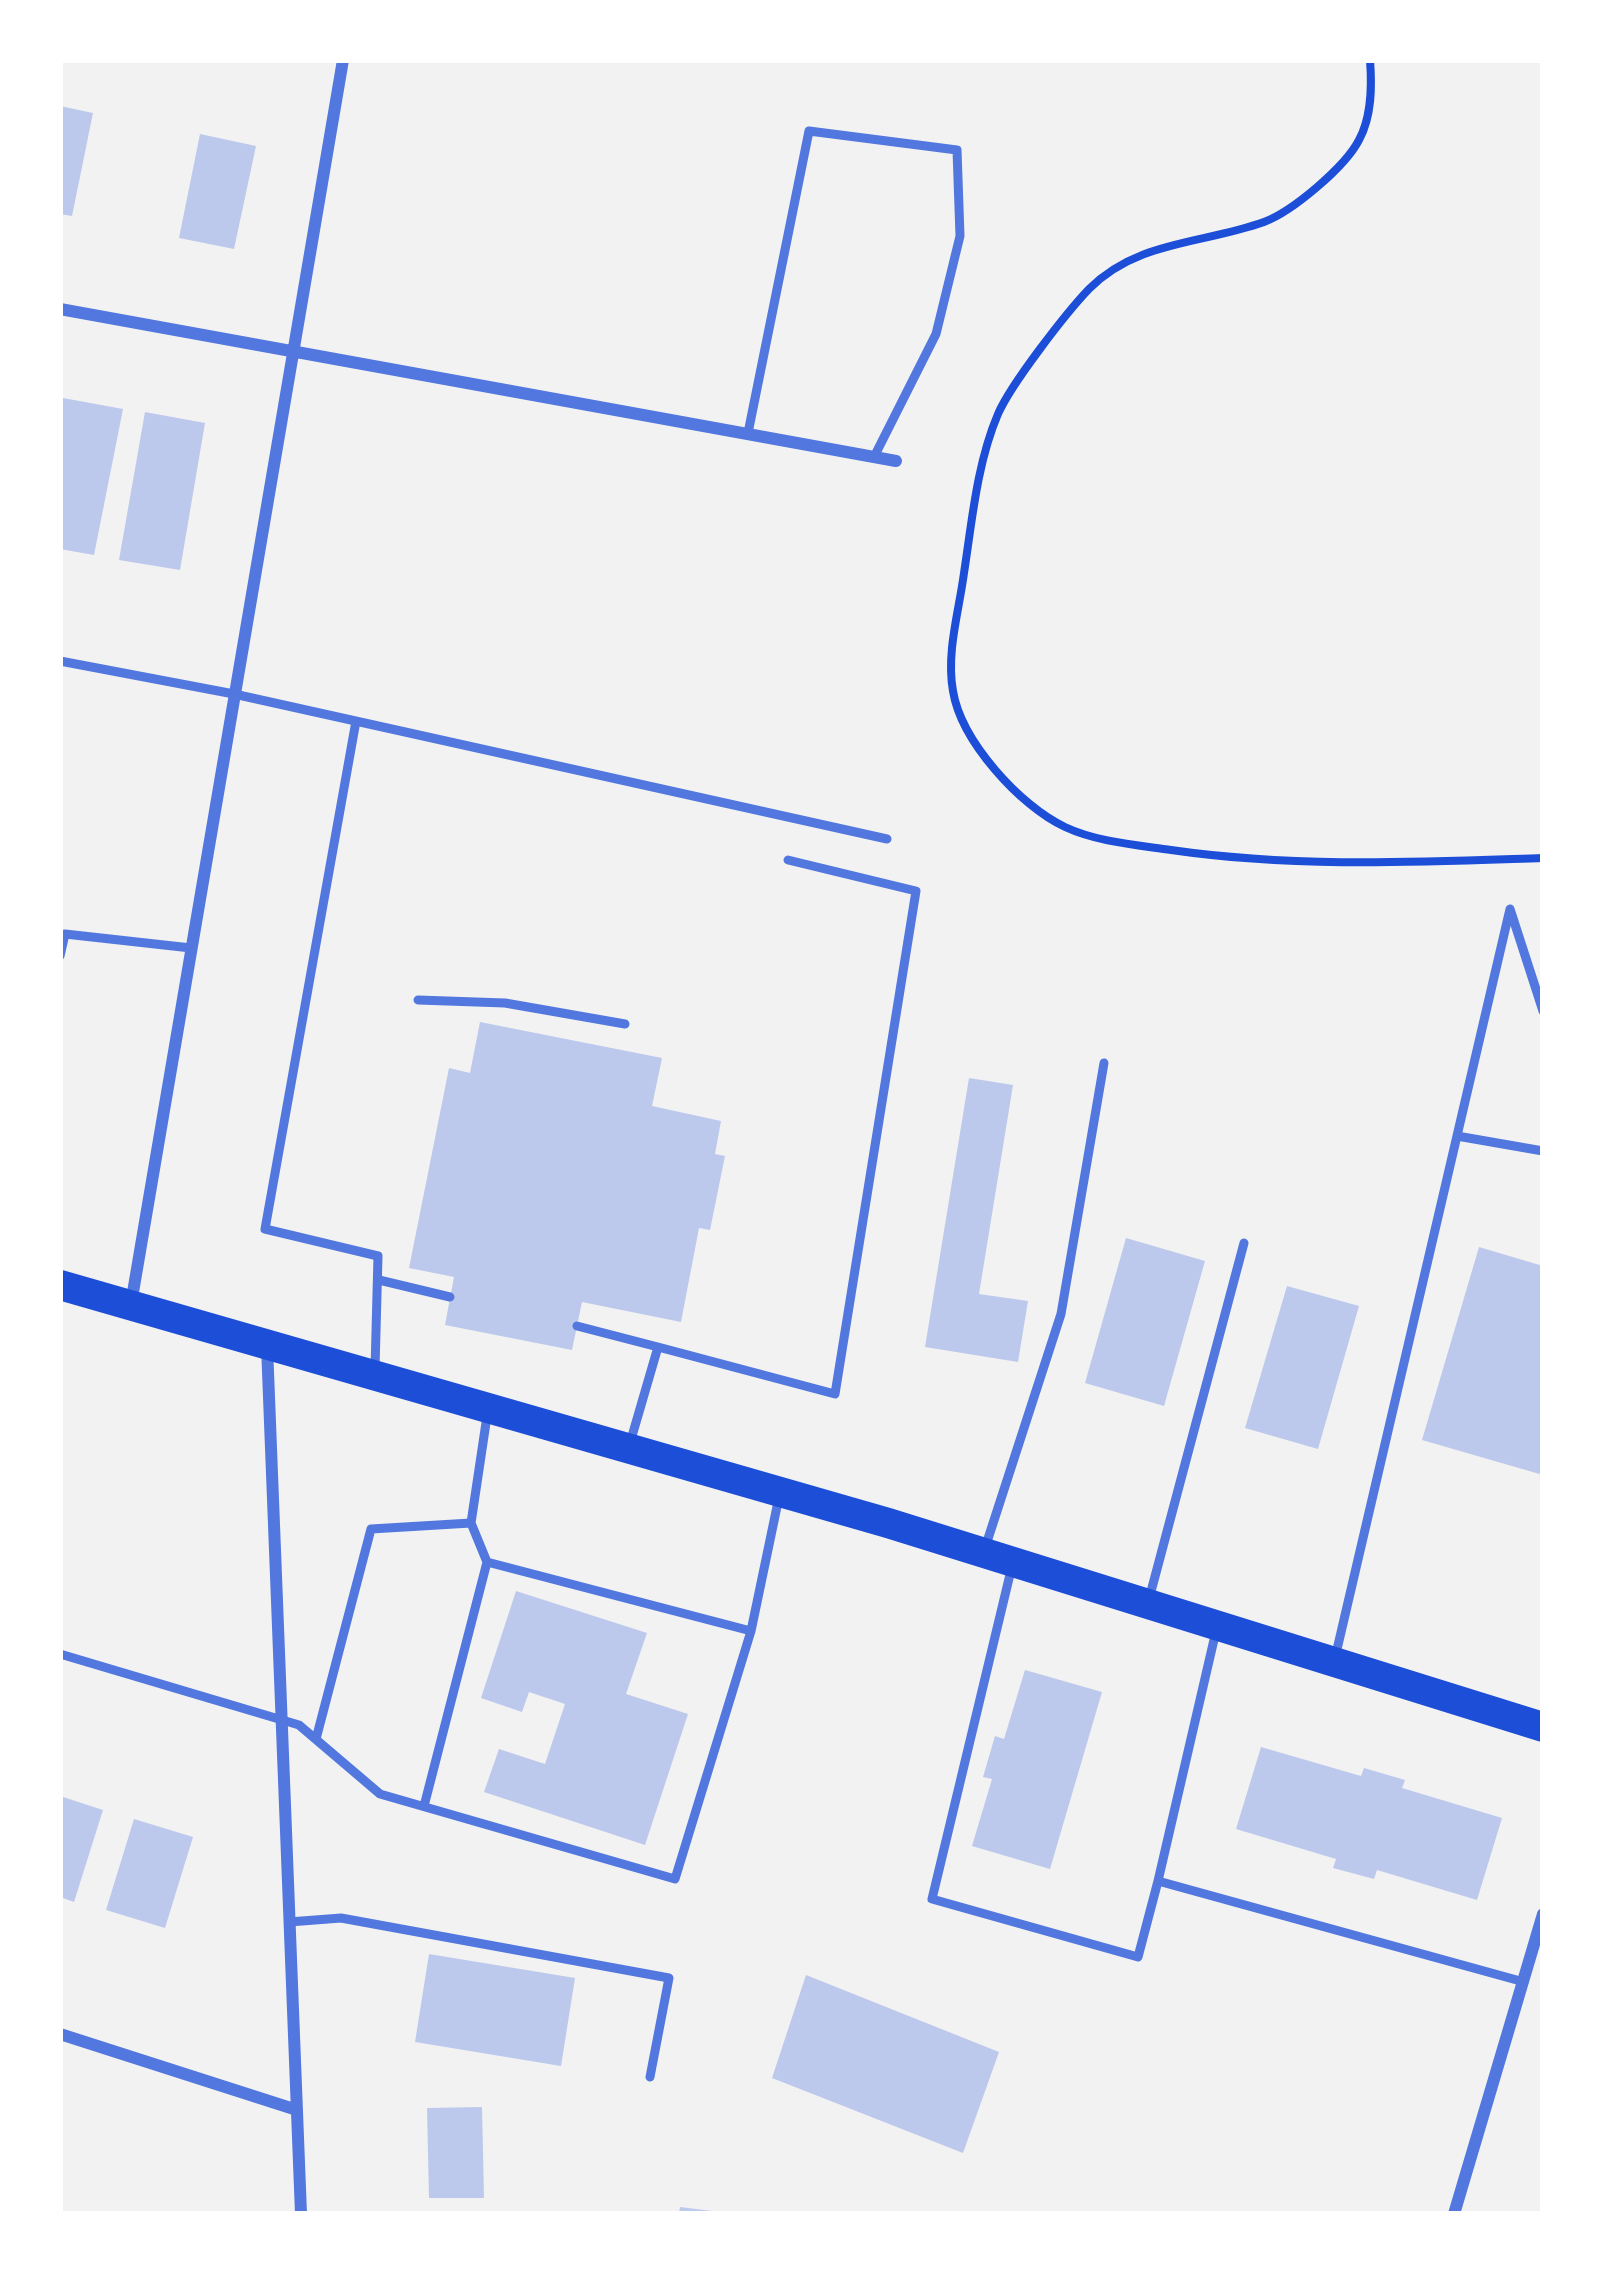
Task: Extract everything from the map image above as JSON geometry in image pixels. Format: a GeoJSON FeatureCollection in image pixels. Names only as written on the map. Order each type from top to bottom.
{"type":"FeatureCollection","features":[{"type":"Feature","properties":{"kind":"main road"},"geometry":{"type":"LineString","coordinates":[[60,1285],[780,1492],[1543,1727]]}},
{"type":"Feature","properties":{"kind":"street"},"geometry":{"type":"LineString","coordinates":[[131,1306],[343,60]]}},
{"type":"Feature","properties":{"kind":"street"},"geometry":{"type":"LineString","coordinates":[[60,309],[896,460]]}},
{"type":"Feature","properties":{"kind":"street"},"geometry":{"type":"LineString","coordinates":[[267,1343],[301,2214]]}},
{"type":"Feature","properties":{"kind":"street"},"geometry":{"type":"LineString","coordinates":[[1454,2214],[1543,1914]]}},
{"type":"Feature","properties":{"kind":"street"},"geometry":{"type":"LineString","coordinates":[[60,2034],[297,2110]]}},
{"type":"Feature","properties":{"kind":"lane"},"geometry":{"type":"LineString","coordinates":[[748,433],[809,131],[957,151],[960,236],[936,334],[874,457]]}},
{"type":"Feature","properties":{"kind":"lane"},"geometry":{"type":"LineString","coordinates":[[60,662],[234,694],[887,839]]}},
{"type":"Feature","properties":{"kind":"lane"},"geometry":{"type":"LineString","coordinates":[[356,721],[265,1229],[378,1256],[375,1374]]}},
{"type":"Feature","properties":{"kind":"lane"},"geometry":{"type":"LineString","coordinates":[[577,1326],[836,1394],[916,891],[788,860]]}},
{"type":"Feature","properties":{"kind":"lane"},"geometry":{"type":"LineString","coordinates":[[1334,1662],[1510,909],[1543,1011]]}},
{"type":"Feature","properties":{"kind":"lane"},"geometry":{"type":"LineString","coordinates":[[60,956],[65,934],[191,949]]}},
{"type":"Feature","properties":{"kind":"lane"},"geometry":{"type":"LineString","coordinates":[[418,1000],[505,1004],[625,1024]]}},
{"type":"Feature","properties":{"kind":"lane"},"geometry":{"type":"LineString","coordinates":[[1104,1063],[1061,1314],[998,1557],[932,1899],[1138,1957],[1217,1626]]}},
{"type":"Feature","properties":{"kind":"lane"},"geometry":{"type":"LineString","coordinates":[[1457,1136],[1543,1151]]}},
{"type":"Feature","properties":{"kind":"lane"},"geometry":{"type":"LineString","coordinates":[[1148,1604],[1244,1243]]}},
{"type":"Feature","properties":{"kind":"lane"},"geometry":{"type":"LineString","coordinates":[[379,1280],[450,1297]]}},
{"type":"Feature","properties":{"kind":"lane"},"geometry":{"type":"LineString","coordinates":[[628,1448],[658,1346]]}},
{"type":"Feature","properties":{"kind":"lane"},"geometry":{"type":"LineString","coordinates":[[424,1806],[487,1562],[471,1523],[489,1408]]}},
{"type":"Feature","properties":{"kind":"lane"},"geometry":{"type":"LineString","coordinates":[[60,1654],[299,1725],[380,1794],[675,1880],[751,1631],[780,1492]]}},
{"type":"Feature","properties":{"kind":"lane"},"geometry":{"type":"LineString","coordinates":[[316,1739],[371,1528],[471,1523]]}},
{"type":"Feature","properties":{"kind":"lane"},"geometry":{"type":"LineString","coordinates":[[487,1562],[751,1631]]}},
{"type":"Feature","properties":{"kind":"lane"},"geometry":{"type":"LineString","coordinates":[[1158,1880],[1524,1982]]}},
{"type":"Feature","properties":{"kind":"lane"},"geometry":{"type":"LineString","coordinates":[[289,1922],[341,1918],[669,1978],[650,2077]]}},
{"type":"Feature","properties":{"kind":"path"},"geometry":{"type":"LineString","coordinates":[[1370,60],[1372,91],[1359,141],[1312,193],[1266,221],[1173,243],[1123,261],[1090,288],[1061,322],[999,412],[976,495],[951,664],[953,694],[991,766],[1031,804],[1065,827],[1113,842],[1235,860],[1323,865],[1543,858]]}},
{"type":"Feature","properties":{"kind":"building"},"geometry":{"type":"Polygon","coordinates":[[[60,106],[93,113],[72,216],[60,214],[60,106]]]}},
{"type":"Feature","properties":{"kind":"building"},"geometry":{"type":"Polygon","coordinates":[[[200,134],[256,146],[234,249],[179,238],[200,134]]]}},
{"type":"Feature","properties":{"kind":"building"},"geometry":{"type":"Polygon","coordinates":[[[63,398],[123,409],[94,555],[60,549],[63,398]]]}},
{"type":"Feature","properties":{"kind":"building"},"geometry":{"type":"Polygon","coordinates":[[[145,412],[205,423],[180,570],[119,560],[145,412]]]}},
{"type":"Feature","properties":{"kind":"building"},"geometry":{"type":"Polygon","coordinates":[[[480,1022],[662,1058],[652,1106],[721,1121],[715,1154],[725,1156],[710,1230],[699,1228],[681,1322],[582,1302],[572,1350],[445,1325],[454,1277],[409,1268],[449,1068],[470,1073],[480,1022]]]}},
{"type":"Feature","properties":{"kind":"building"},"geometry":{"type":"Polygon","coordinates":[[[969,1078],[1013,1085],[979,1294],[1028,1301],[1018,1362],[925,1347],[969,1078]]]}},
{"type":"Feature","properties":{"kind":"building"},"geometry":{"type":"Polygon","coordinates":[[[1126,1238],[1205,1261],[1164,1406],[1085,1383],[1126,1238]]]}},
{"type":"Feature","properties":{"kind":"building"},"geometry":{"type":"Polygon","coordinates":[[[1479,1247],[1543,1266],[1543,1475],[1422,1440],[1479,1247]]]}},
{"type":"Feature","properties":{"kind":"building"},"geometry":{"type":"Polygon","coordinates":[[[1287,1286],[1359,1306],[1318,1449],[1245,1428],[1287,1286]]]}},
{"type":"Feature","properties":{"kind":"building"},"geometry":{"type":"Polygon","coordinates":[[[516,1591],[647,1633],[626,1694],[688,1714],[645,1845],[484,1792],[499,1749],[545,1764],[565,1704],[529,1692],[522,1712],[481,1698],[516,1591]]]}},
{"type":"Feature","properties":{"kind":"building"},"geometry":{"type":"Polygon","coordinates":[[[1025,1670],[1102,1692],[1050,1869],[972,1846],[992,1779],[983,1777],[995,1736],[1004,1739],[1025,1670]]]}},
{"type":"Feature","properties":{"kind":"building"},"geometry":{"type":"Polygon","coordinates":[[[1261,1747],[1361,1776],[1364,1768],[1405,1780],[1402,1788],[1502,1818],[1477,1900],[1377,1870],[1374,1879],[1333,1868],[1336,1859],[1236,1829],[1261,1747]]]}},
{"type":"Feature","properties":{"kind":"building"},"geometry":{"type":"Polygon","coordinates":[[[60,1796],[103,1810],[74,1902],[60,1897],[60,1796]]]}},
{"type":"Feature","properties":{"kind":"building"},"geometry":{"type":"Polygon","coordinates":[[[134,1819],[193,1837],[165,1928],[106,1910],[134,1819]]]}},
{"type":"Feature","properties":{"kind":"building"},"geometry":{"type":"Polygon","coordinates":[[[429,1954],[575,1978],[561,2066],[415,2042],[429,1954]]]}},
{"type":"Feature","properties":{"kind":"building"},"geometry":{"type":"Polygon","coordinates":[[[806,1975],[999,2052],[963,2153],[772,2078],[806,1975]]]}},
{"type":"Feature","properties":{"kind":"building"},"geometry":{"type":"Polygon","coordinates":[[[482,2107],[484,2198],[429,2198],[427,2108],[482,2107]]]}},
{"type":"Feature","properties":{"kind":"building"},"geometry":{"type":"Polygon","coordinates":[[[680,2207],[712,2211],[679,2214],[680,2207]]]}}]}
